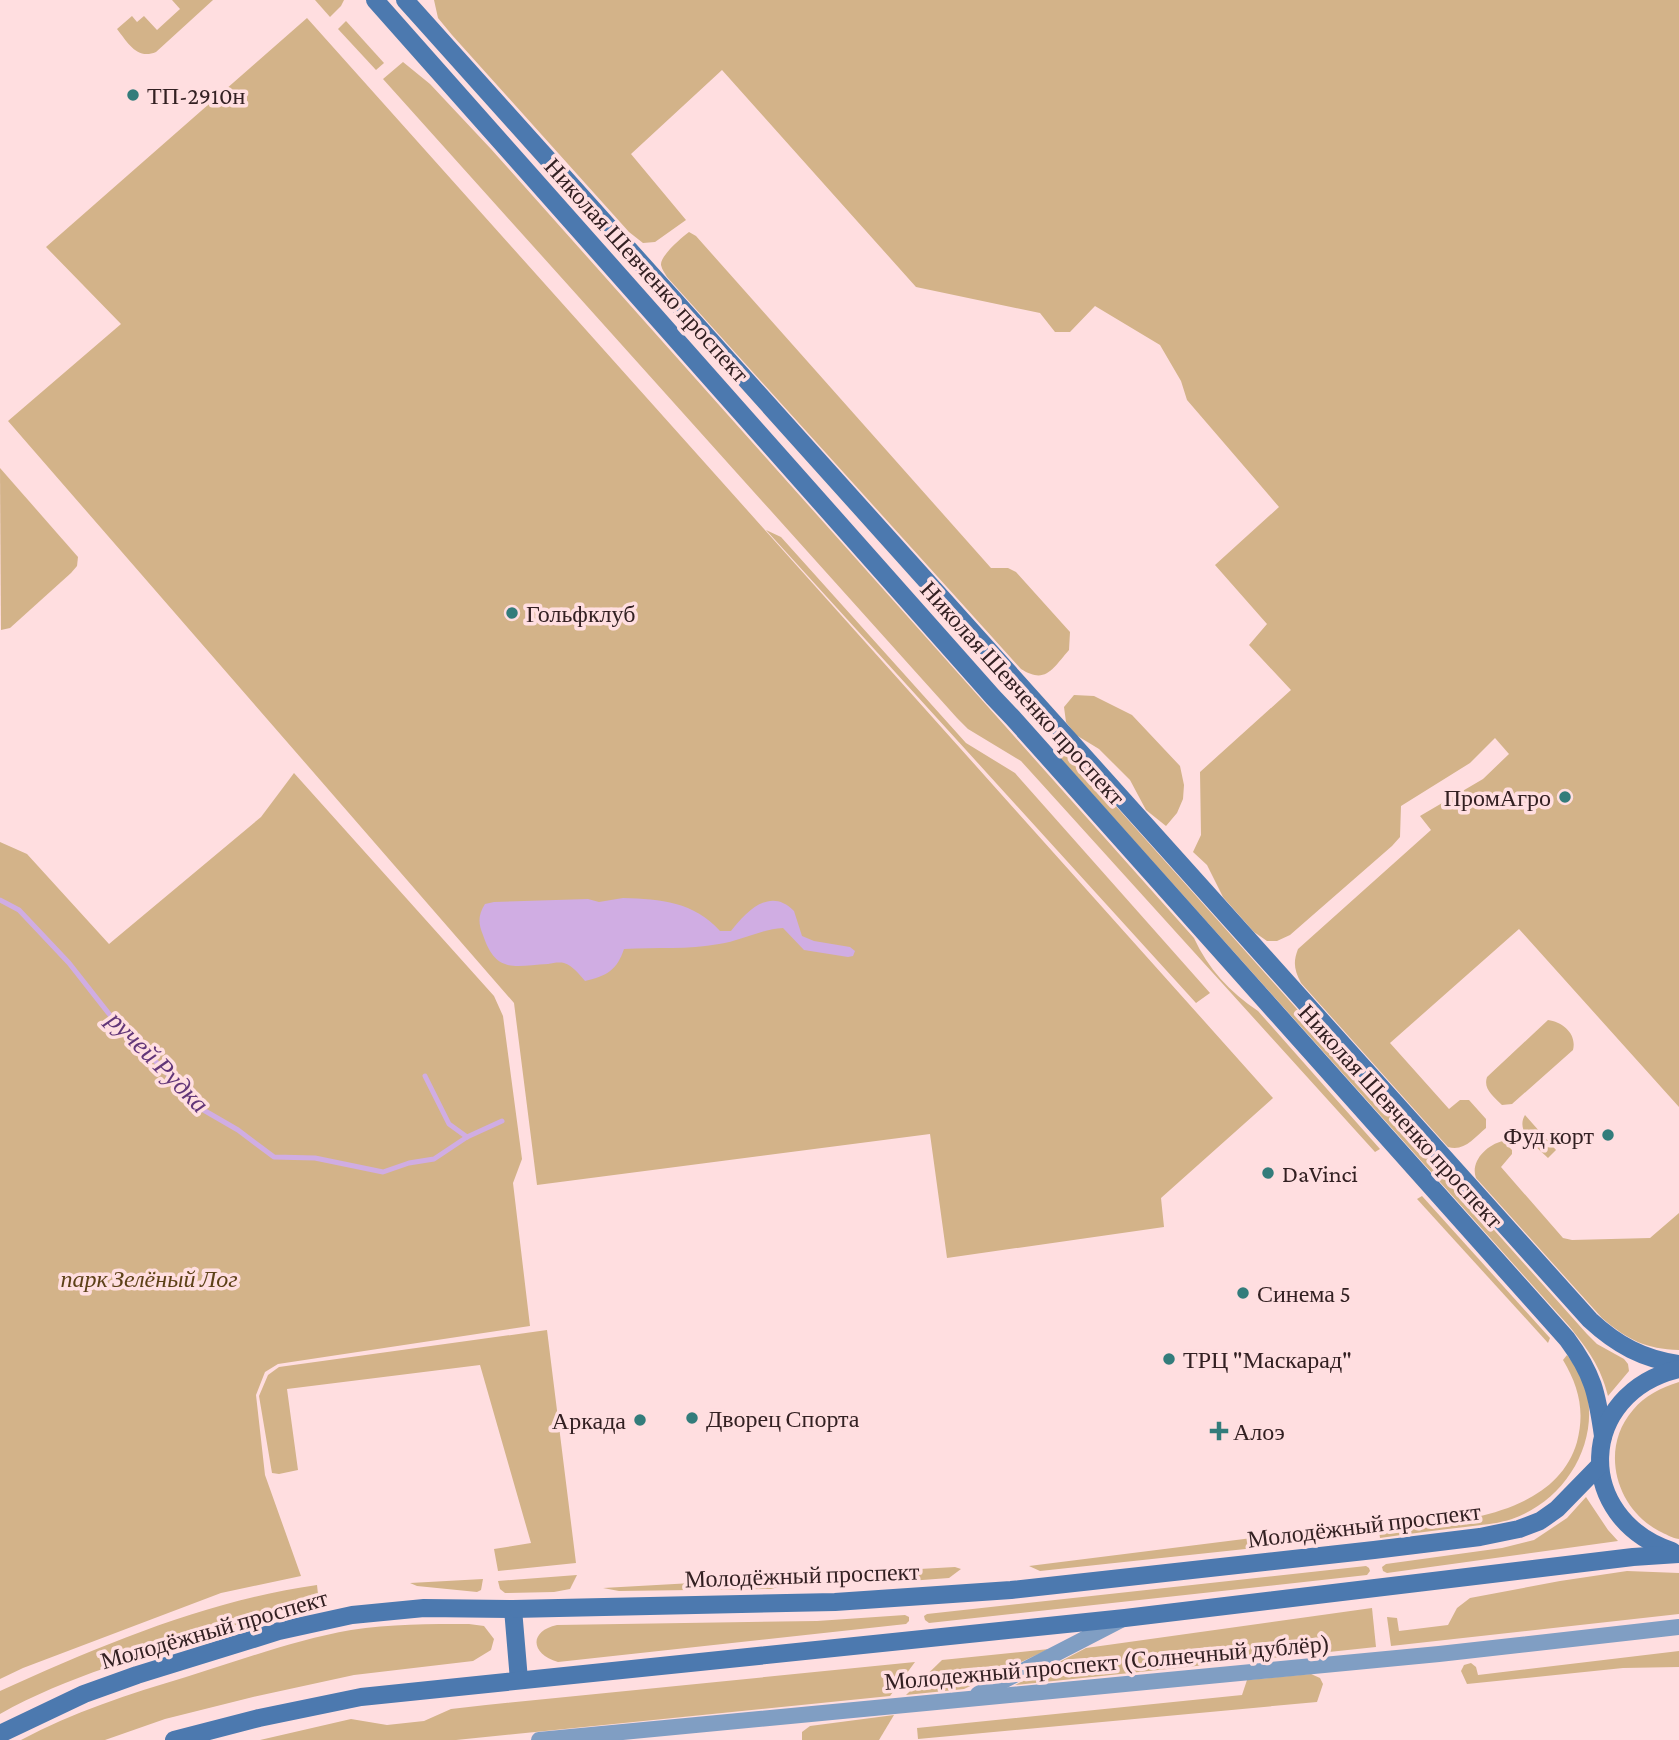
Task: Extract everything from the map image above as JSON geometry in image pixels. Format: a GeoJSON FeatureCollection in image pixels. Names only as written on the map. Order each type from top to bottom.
{"type":"FeatureCollection","features":[{"type":"Feature","properties":{"kind":"main road","name":"Николая Шевченко проспект"},"geometry":{"type":"LineString","coordinates":[[375,0],[1567,1339],[1584,1362],[1594,1382],[1603,1436]]}},
{"type":"Feature","properties":{"kind":"main road","name":"Николая Шевченко проспект"},"geometry":{"type":"LineString","coordinates":[[404,0],[1590,1320],[1608,1337],[1630,1351],[1679,1367]]}},
{"type":"Feature","properties":{"kind":"main road"},"geometry":{"type":"LineString","coordinates":[[1013,718],[1034,701]]}},
{"type":"Feature","properties":{"kind":"main road"},"geometry":{"type":"LineString","coordinates":[[1679,1367],[1661,1373],[1639,1387],[1617,1408],[1603,1436],[1599,1466],[1609,1502],[1626,1523],[1652,1544],[1679,1554]]}},
{"type":"Feature","properties":{"kind":"main road","name":"Молодёжный проспект"},"geometry":{"type":"LineString","coordinates":[[0,1734],[84,1694],[137,1675],[279,1632],[352,1615],[424,1608],[513,1609],[835,1602],[976,1592],[1480,1537],[1519,1529],[1540,1521],[1599,1466]]}},
{"type":"Feature","properties":{"kind":"main road"},"geometry":{"type":"LineString","coordinates":[[174,1740],[259,1718],[361,1697],[1125,1618],[1633,1557],[1679,1554]]}},
{"type":"Feature","properties":{"kind":"main road"},"geometry":{"type":"LineString","coordinates":[[513,1609],[519,1680]]}},
{"type":"Feature","properties":{"kind":"street"},"geometry":{"type":"LineString","coordinates":[[970,1698],[1125,1618]]}},
{"type":"Feature","properties":{"kind":"street","name":"Молодежный проспект (Солнечный дублёр)"},"geometry":{"type":"LineString","coordinates":[[539,1740],[1439,1654],[1679,1627]]}},
{"type":"Feature","properties":{"kind":"green space"},"geometry":{"type":"Polygon","coordinates":[[[172,0],[213,0],[156,52],[143,54],[129,45],[117,29],[132,16],[137,22],[144,16],[157,30],[180,9],[172,0]]]}},
{"type":"Feature","properties":{"kind":"green space"},"geometry":{"type":"Polygon","coordinates":[[[315,0],[344,0],[330,17],[315,0]]]}},
{"type":"Feature","properties":{"kind":"green space"},"geometry":{"type":"Polygon","coordinates":[[[434,0],[1679,0],[1679,1107],[1519,929],[1390,1043],[1449,1109],[1460,1100],[1469,1100],[1486,1119],[1486,1128],[1459,1148],[1448,1147],[1301,983],[1295,962],[1298,949],[1431,830],[1420,816],[1483,779],[1509,754],[1495,738],[1470,763],[1401,806],[1400,837],[1290,935],[1277,941],[1267,941],[1254,932],[1223,897],[1207,865],[1193,852],[1201,835],[1200,772],[1291,690],[1249,645],[1267,624],[1215,565],[1279,507],[1187,400],[1181,381],[1160,345],[1095,306],[1070,332],[1055,332],[1040,313],[916,287],[722,70],[631,154],[686,220],[655,242],[643,243],[629,232],[452,35],[438,18],[434,0]]]}},
{"type":"Feature","properties":{"kind":"green space"},"geometry":{"type":"Polygon","coordinates":[[[307,18],[1273,1098],[1161,1198],[1164,1227],[947,1258],[930,1134],[537,1185],[514,1003],[8,421],[121,324],[46,247],[307,18]]]}},
{"type":"Feature","properties":{"kind":"green space"},"geometry":{"type":"Polygon","coordinates":[[[346,21],[384,63],[376,70],[338,29],[346,21]]]}},
{"type":"Feature","properties":{"kind":"green space"},"geometry":{"type":"Polygon","coordinates":[[[403,62],[430,84],[491,149],[1194,938],[1221,979],[1258,1011],[1380,1149],[1375,1152],[1021,761],[968,729],[957,718],[383,79],[403,62]]]}},
{"type":"Feature","properties":{"kind":"green space"},"geometry":{"type":"Polygon","coordinates":[[[689,232],[696,236],[991,568],[1008,568],[1016,572],[1070,632],[1069,650],[1053,668],[1043,675],[1030,674],[1021,669],[667,277],[661,267],[662,261],[672,247],[689,232]]]}},
{"type":"Feature","properties":{"kind":"green space"},"geometry":{"type":"Polygon","coordinates":[[[0,468],[78,557],[77,566],[71,573],[10,628],[1,630],[0,468]]]}},
{"type":"Feature","properties":{"kind":"green space"},"geometry":{"type":"Polygon","coordinates":[[[766,530],[781,537],[966,743],[1015,773],[1210,993],[1196,1003],[766,530]]]}},
{"type":"Feature","properties":{"kind":"green space"},"geometry":{"type":"Polygon","coordinates":[[[1074,695],[1094,696],[1132,715],[1180,766],[1184,785],[1183,799],[1177,813],[1166,826],[1146,810],[1130,780],[1099,749],[1076,735],[1066,722],[1064,707],[1074,695]]]}},
{"type":"Feature","properties":{"kind":"green space"},"geometry":{"type":"Polygon","coordinates":[[[1058,744],[1587,1334],[1597,1344],[1624,1359],[1629,1371],[1608,1396],[1593,1358],[1569,1326],[1054,751],[1058,744]]]}},
{"type":"Feature","properties":{"kind":"green space","name":"парк Зелёный Лог"},"geometry":{"type":"Polygon","coordinates":[[[294,773],[494,996],[503,1016],[522,1159],[513,1183],[530,1326],[278,1364],[265,1372],[256,1395],[265,1475],[301,1576],[221,1593],[0,1679],[0,842],[27,854],[109,944],[261,817],[294,773]]]}},
{"type":"Feature","properties":{"kind":"green space"},"geometry":{"type":"Polygon","coordinates":[[[1548,1020],[1559,1023],[1568,1030],[1573,1039],[1573,1050],[1512,1104],[1502,1105],[1488,1089],[1487,1077],[1548,1020]]]}},
{"type":"Feature","properties":{"kind":"green space"},"geometry":{"type":"Polygon","coordinates":[[[1525,1115],[1556,1150],[1548,1158],[1525,1133],[1525,1115]]]}},
{"type":"Feature","properties":{"kind":"green space"},"geometry":{"type":"Polygon","coordinates":[[[1503,1141],[1512,1150],[1512,1154],[1501,1167],[1563,1238],[1650,1238],[1679,1213],[1679,1350],[1657,1348],[1638,1342],[1602,1318],[1476,1178],[1477,1160],[1485,1150],[1503,1141]]]}},
{"type":"Feature","properties":{"kind":"green space"},"geometry":{"type":"Polygon","coordinates":[[[1422,1196],[1550,1338],[1548,1343],[1417,1199],[1422,1196]]]}},
{"type":"Feature","properties":{"kind":"green space"},"geometry":{"type":"Polygon","coordinates":[[[547,1330],[576,1563],[498,1571],[494,1549],[531,1543],[480,1365],[287,1389],[298,1470],[272,1473],[259,1396],[268,1375],[279,1367],[547,1330]]]}},
{"type":"Feature","properties":{"kind":"green space"},"geometry":{"type":"Polygon","coordinates":[[[1567,1355],[1584,1382],[1589,1403],[1588,1425],[1576,1465],[1549,1498],[1532,1510],[1506,1521],[1380,1538],[1379,1531],[1435,1524],[1494,1512],[1522,1502],[1546,1488],[1565,1468],[1579,1431],[1579,1400],[1563,1360],[1567,1355]]]}},
{"type":"Feature","properties":{"kind":"green space"},"geometry":{"type":"Polygon","coordinates":[[[1679,1382],[1679,1539],[1659,1531],[1644,1521],[1632,1508],[1617,1476],[1615,1459],[1623,1425],[1633,1410],[1654,1393],[1679,1382]]]}},
{"type":"Feature","properties":{"kind":"green space"},"geometry":{"type":"Polygon","coordinates":[[[1586,1497],[1618,1541],[1387,1573],[1383,1571],[1382,1567],[1386,1564],[1502,1548],[1534,1540],[1567,1518],[1586,1497]]]}},
{"type":"Feature","properties":{"kind":"green space"},"geometry":{"type":"Polygon","coordinates":[[[1292,1533],[1293,1538],[1264,1547],[1040,1571],[1029,1566],[1292,1533]]]}},
{"type":"Feature","properties":{"kind":"green space"},"geometry":{"type":"Polygon","coordinates":[[[1366,1566],[1370,1571],[1367,1575],[929,1623],[924,1616],[927,1614],[1366,1566]]]}},
{"type":"Feature","properties":{"kind":"green space"},"geometry":{"type":"Polygon","coordinates":[[[955,1567],[961,1569],[949,1578],[882,1583],[872,1580],[866,1572],[955,1567]]]}},
{"type":"Feature","properties":{"kind":"green space"},"geometry":{"type":"Polygon","coordinates":[[[1627,1571],[1679,1573],[1679,1614],[1391,1646],[1387,1617],[1397,1618],[1399,1631],[1448,1625],[1457,1608],[1470,1598],[1627,1571]]]}},
{"type":"Feature","properties":{"kind":"green space"},"geometry":{"type":"Polygon","coordinates":[[[577,1575],[570,1589],[554,1592],[505,1593],[500,1589],[498,1581],[577,1575]]]}},
{"type":"Feature","properties":{"kind":"green space"},"geometry":{"type":"Polygon","coordinates":[[[783,1578],[783,1583],[771,1589],[619,1591],[603,1588],[783,1578]]]}},
{"type":"Feature","properties":{"kind":"green space"},"geometry":{"type":"Polygon","coordinates":[[[483,1579],[481,1590],[477,1592],[410,1583],[483,1579]]]}},
{"type":"Feature","properties":{"kind":"green space"},"geometry":{"type":"Polygon","coordinates":[[[317,1585],[318,1594],[217,1632],[79,1678],[0,1714],[0,1691],[116,1641],[195,1613],[276,1592],[317,1585]]]}},
{"type":"Feature","properties":{"kind":"green space"},"geometry":{"type":"Polygon","coordinates":[[[1372,1608],[1376,1647],[1015,1685],[1086,1648],[1372,1608]]]}},
{"type":"Feature","properties":{"kind":"green space"},"geometry":{"type":"Polygon","coordinates":[[[905,1615],[909,1617],[906,1624],[558,1662],[542,1654],[536,1643],[541,1632],[557,1625],[817,1621],[905,1615]]]}},
{"type":"Feature","properties":{"kind":"green space"},"geometry":{"type":"Polygon","coordinates":[[[469,1624],[484,1626],[494,1639],[491,1650],[473,1661],[354,1675],[165,1719],[105,1740],[21,1740],[81,1712],[122,1697],[309,1639],[380,1627],[469,1624]]]}},
{"type":"Feature","properties":{"kind":"green space"},"geometry":{"type":"Polygon","coordinates":[[[1049,1649],[964,1689],[906,1695],[942,1660],[1049,1649]]]}},
{"type":"Feature","properties":{"kind":"green space"},"geometry":{"type":"Polygon","coordinates":[[[1679,1651],[1679,1667],[1623,1668],[1467,1684],[1461,1671],[1464,1665],[1471,1663],[1476,1667],[1478,1675],[1679,1651]]]}},
{"type":"Feature","properties":{"kind":"green space"},"geometry":{"type":"Polygon","coordinates":[[[915,1662],[890,1696],[456,1740],[260,1740],[351,1719],[387,1725],[424,1721],[451,1709],[915,1662]]]}},
{"type":"Feature","properties":{"kind":"green space"},"geometry":{"type":"Polygon","coordinates":[[[1311,1674],[1320,1678],[1323,1684],[1317,1702],[918,1739],[917,1728],[1242,1695],[1247,1680],[1311,1674]]]}},
{"type":"Feature","properties":{"kind":"green space"},"geometry":{"type":"Polygon","coordinates":[[[894,1715],[879,1740],[802,1740],[802,1732],[810,1726],[894,1715]]]}},
{"type":"Feature","properties":{"kind":"shaded area"},"geometry":{"type":"Polygon","coordinates":[[[623,898],[664,901],[688,908],[710,921],[720,931],[731,931],[759,904],[776,901],[794,911],[802,936],[814,941],[850,947],[855,951],[853,956],[848,957],[804,950],[783,928],[707,946],[624,949],[610,971],[585,981],[564,963],[516,966],[500,962],[488,948],[480,927],[480,915],[485,904],[494,902],[588,899],[599,902],[623,898]]]}},
{"type":"Feature","properties":{"kind":"waterway","name":"ручей Рудка"},"geometry":{"type":"LineString","coordinates":[[0,900],[19,910],[69,963],[117,1024],[200,1108],[238,1130],[274,1157],[315,1158],[383,1172],[409,1163],[434,1159],[467,1137],[502,1121]]}},
{"type":"Feature","properties":{"kind":"waterway","name":"ручей Рудка"},"geometry":{"type":"LineString","coordinates":[[425,1076],[449,1124],[467,1137]]}},
{"type":"Feature","properties":{"kind":"place","name":"ТП-2910н"},"geometry":{"type":"Point","coordinates":[133,95]}},
{"type":"Feature","properties":{"kind":"place","name":"Гольфклуб"},"geometry":{"type":"Point","coordinates":[512,613]}},
{"type":"Feature","properties":{"kind":"place","name":"ПромАгро"},"geometry":{"type":"Point","coordinates":[1565,797]}},
{"type":"Feature","properties":{"kind":"place","name":"Фуд корт"},"geometry":{"type":"Point","coordinates":[1608,1135]}},
{"type":"Feature","properties":{"kind":"place","name":"DaVinci"},"geometry":{"type":"Point","coordinates":[1268,1173]}},
{"type":"Feature","properties":{"kind":"place","name":"Синема 5"},"geometry":{"type":"Point","coordinates":[1243,1293]}},
{"type":"Feature","properties":{"kind":"place","name":"ТРЦ \"Маскарад\""},"geometry":{"type":"Point","coordinates":[1169,1359]}},
{"type":"Feature","properties":{"kind":"place","name":"Дворец Спорта"},"geometry":{"type":"Point","coordinates":[692,1418]}},
{"type":"Feature","properties":{"kind":"place","name":"Аркада"},"geometry":{"type":"Point","coordinates":[640,1420]}},
{"type":"Feature","properties":{"kind":"place","name":"Алоэ"},"geometry":{"type":"Point","coordinates":[1219,1431]}}]}
